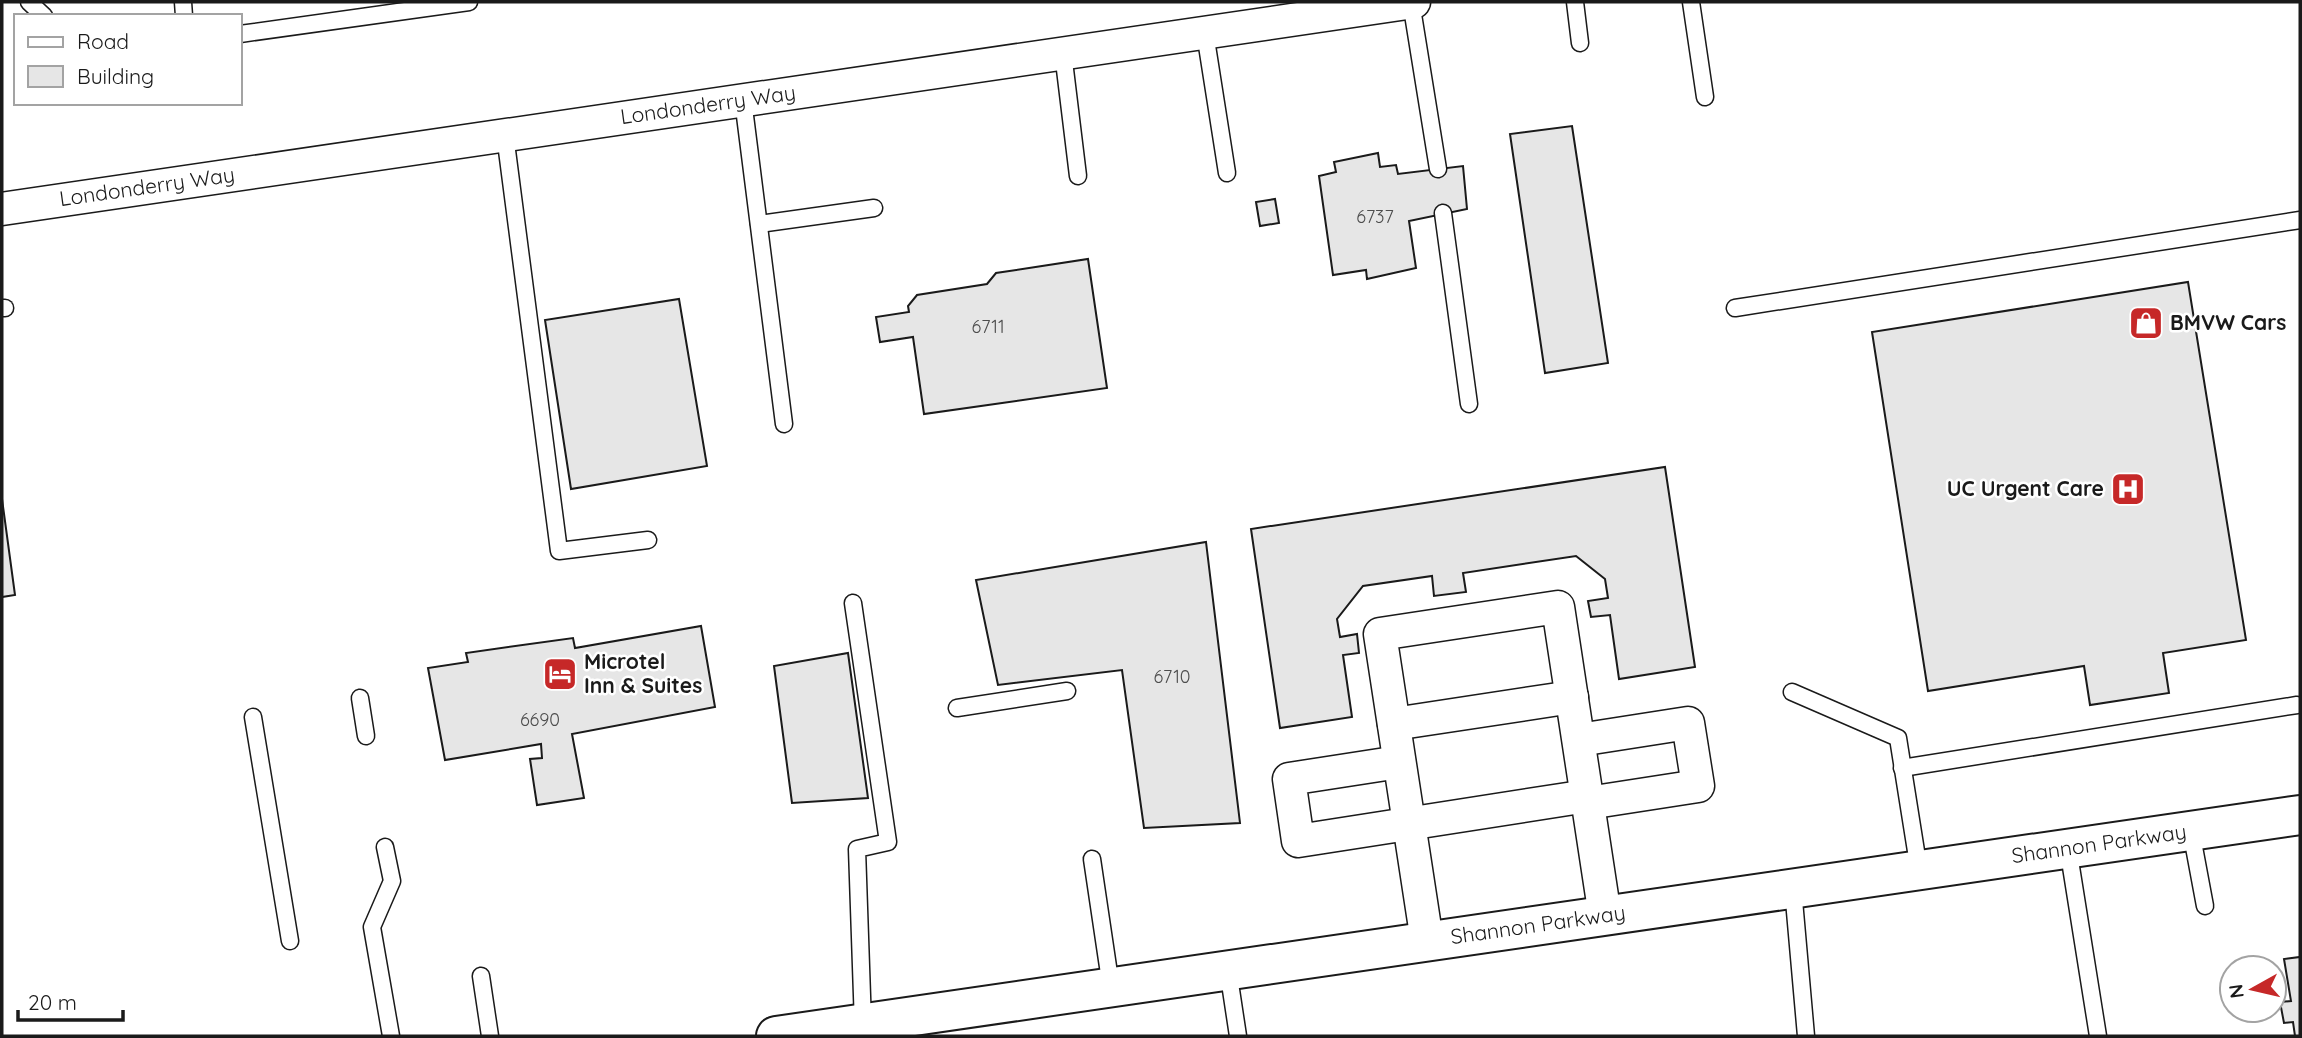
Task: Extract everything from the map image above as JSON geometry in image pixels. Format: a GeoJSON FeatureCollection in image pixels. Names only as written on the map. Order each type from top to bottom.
{"type":"FeatureCollection","features":[{"type":"Feature","properties":{"kind":"street","name":"Londonderry Way"},"geometry":{"type":"LineString","coordinates":[[2,209],[1413,2]]}},
{"type":"Feature","properties":{"kind":"street"},"geometry":{"type":"LineString","coordinates":[[1427,941],[1380,634],[1558,607],[1605,916]]}},
{"type":"Feature","properties":{"kind":"street"},"geometry":{"type":"LineString","coordinates":[[1394,724],[1572,697]]}},
{"type":"Feature","properties":{"kind":"street"},"geometry":{"type":"LineString","coordinates":[[1399,762],[1289,779],[1298,841],[1698,786],[1688,723],[1578,740]]}},
{"type":"Feature","properties":{"kind":"street","name":"Shannon Parkway"},"geometry":{"type":"LineString","coordinates":[[776,1036],[864,1030],[1111,987],[2300,815]]}},
{"type":"Feature","properties":{"kind":"lane"},"geometry":{"type":"LineString","coordinates":[[29,2],[42,14]]}},
{"type":"Feature","properties":{"kind":"lane"},"geometry":{"type":"LineString","coordinates":[[242,34],[469,2]]}},
{"type":"Feature","properties":{"kind":"lane"},"geometry":{"type":"LineString","coordinates":[[1413,2],[1438,169]]}},
{"type":"Feature","properties":{"kind":"lane"},"geometry":{"type":"LineString","coordinates":[[1575,2],[1580,43]]}},
{"type":"Feature","properties":{"kind":"lane"},"geometry":{"type":"LineString","coordinates":[[1691,2],[1705,97]]}},
{"type":"Feature","properties":{"kind":"lane"},"geometry":{"type":"LineString","coordinates":[[1205,33],[1227,173]]}},
{"type":"Feature","properties":{"kind":"lane"},"geometry":{"type":"LineString","coordinates":[[1063,53],[1078,176]]}},
{"type":"Feature","properties":{"kind":"lane"},"geometry":{"type":"LineString","coordinates":[[743,100],[784,424]]}},
{"type":"Feature","properties":{"kind":"lane"},"geometry":{"type":"LineString","coordinates":[[505,135],[559,551],[648,540]]}},
{"type":"Feature","properties":{"kind":"lane"},"geometry":{"type":"LineString","coordinates":[[759,224],[874,208]]}},
{"type":"Feature","properties":{"kind":"lane"},"geometry":{"type":"LineString","coordinates":[[1443,213],[1469,404]]}},
{"type":"Feature","properties":{"kind":"lane"},"geometry":{"type":"LineString","coordinates":[[1735,308],[2300,220]]}},
{"type":"Feature","properties":{"kind":"lane"},"geometry":{"type":"LineString","coordinates":[[853,603],[888,842],[857,849],[864,1030]]}},
{"type":"Feature","properties":{"kind":"lane"},"geometry":{"type":"LineString","coordinates":[[957,708],[1067,691]]}},
{"type":"Feature","properties":{"kind":"lane"},"geometry":{"type":"LineString","coordinates":[[1792,692],[1898,738],[1919,870]]}},
{"type":"Feature","properties":{"kind":"lane"},"geometry":{"type":"LineString","coordinates":[[360,698],[366,736]]}},
{"type":"Feature","properties":{"kind":"lane"},"geometry":{"type":"LineString","coordinates":[[1902,768],[2297,705]]}},
{"type":"Feature","properties":{"kind":"lane"},"geometry":{"type":"LineString","coordinates":[[253,717],[290,941]]}},
{"type":"Feature","properties":{"kind":"lane"},"geometry":{"type":"LineString","coordinates":[[2191,831],[2205,906]]}},
{"type":"Feature","properties":{"kind":"lane"},"geometry":{"type":"LineString","coordinates":[[385,847],[392,881],[372,927],[391,1036]]}},
{"type":"Feature","properties":{"kind":"lane"},"geometry":{"type":"LineString","coordinates":[[2068,848],[2098,1036]]}},
{"type":"Feature","properties":{"kind":"lane"},"geometry":{"type":"LineString","coordinates":[[1092,859],[1111,987]]}},
{"type":"Feature","properties":{"kind":"lane"},"geometry":{"type":"LineString","coordinates":[[1793,888],[1806,1036]]}},
{"type":"Feature","properties":{"kind":"lane"},"geometry":{"type":"LineString","coordinates":[[1228,970],[1238,1036]]}},
{"type":"Feature","properties":{"kind":"lane"},"geometry":{"type":"LineString","coordinates":[[481,976],[490,1036]]}},
{"type":"Feature","properties":{"kind":"building"},"geometry":{"type":"Polygon","coordinates":[[[1572,126],[1608,363],[1545,373],[1510,134],[1572,126]]]}},
{"type":"Feature","properties":{"kind":"building"},"geometry":{"type":"Polygon","coordinates":[[[1378,153],[1380,167],[1396,165],[1398,174],[1463,166],[1467,209],[1409,221],[1416,268],[1367,279],[1366,270],[1333,275],[1319,176],[1336,172],[1334,162],[1378,153]]]}},
{"type":"Feature","properties":{"kind":"building"},"geometry":{"type":"Polygon","coordinates":[[[1275,199],[1279,223],[1260,226],[1256,202],[1275,199]]]}},
{"type":"Feature","properties":{"kind":"building"},"geometry":{"type":"Polygon","coordinates":[[[1088,259],[1107,388],[924,414],[913,337],[880,342],[876,317],[909,312],[908,306],[917,295],[987,284],[996,273],[1088,259]]]}},
{"type":"Feature","properties":{"kind":"building"},"geometry":{"type":"Polygon","coordinates":[[[2188,282],[2246,640],[2163,653],[2169,693],[2090,705],[2084,666],[1928,691],[1872,332],[2188,282]]]}},
{"type":"Feature","properties":{"kind":"building"},"geometry":{"type":"Polygon","coordinates":[[[679,299],[707,466],[571,489],[545,320],[679,299]]]}},
{"type":"Feature","properties":{"kind":"building"},"geometry":{"type":"Polygon","coordinates":[[[1665,467],[1695,667],[1619,679],[1610,615],[1591,617],[1588,601],[1608,598],[1605,579],[1576,556],[1463,573],[1466,592],[1434,596],[1432,576],[1363,586],[1337,619],[1340,637],[1357,634],[1359,653],[1343,655],[1352,717],[1280,728],[1251,529],[1665,467]]]}},
{"type":"Feature","properties":{"kind":"building"},"geometry":{"type":"Polygon","coordinates":[[[2,499],[15,595],[2,597],[2,499]]]}},
{"type":"Feature","properties":{"kind":"building"},"geometry":{"type":"Polygon","coordinates":[[[1206,542],[1240,823],[1144,828],[1122,670],[998,685],[976,580],[1206,542]]]}},
{"type":"Feature","properties":{"kind":"building"},"geometry":{"type":"Polygon","coordinates":[[[701,626],[715,707],[572,734],[584,798],[537,805],[530,759],[542,758],[541,744],[445,760],[428,668],[468,662],[466,653],[573,638],[575,648],[701,626]]]}},
{"type":"Feature","properties":{"kind":"building"},"geometry":{"type":"Polygon","coordinates":[[[848,653],[868,798],[792,803],[774,666],[848,653]]]}},
{"type":"Feature","properties":{"kind":"building"},"geometry":{"type":"Polygon","coordinates":[[[2300,957],[2300,1036],[2295,1036],[2293,1022],[2288,1023],[2288,1001],[2291,1001],[2288,958],[2300,957]]]}},
{"type":"Feature","properties":{"kind":"place","name":"BMVW Cars"},"geometry":{"type":"Point","coordinates":[2146,323]}},
{"type":"Feature","properties":{"kind":"place","name":"UC Urgent Care"},"geometry":{"type":"Point","coordinates":[2128,489]}},
{"type":"Feature","properties":{"kind":"place","name":"Microtel Inn & Suites"},"geometry":{"type":"Point","coordinates":[560,674]}}]}
